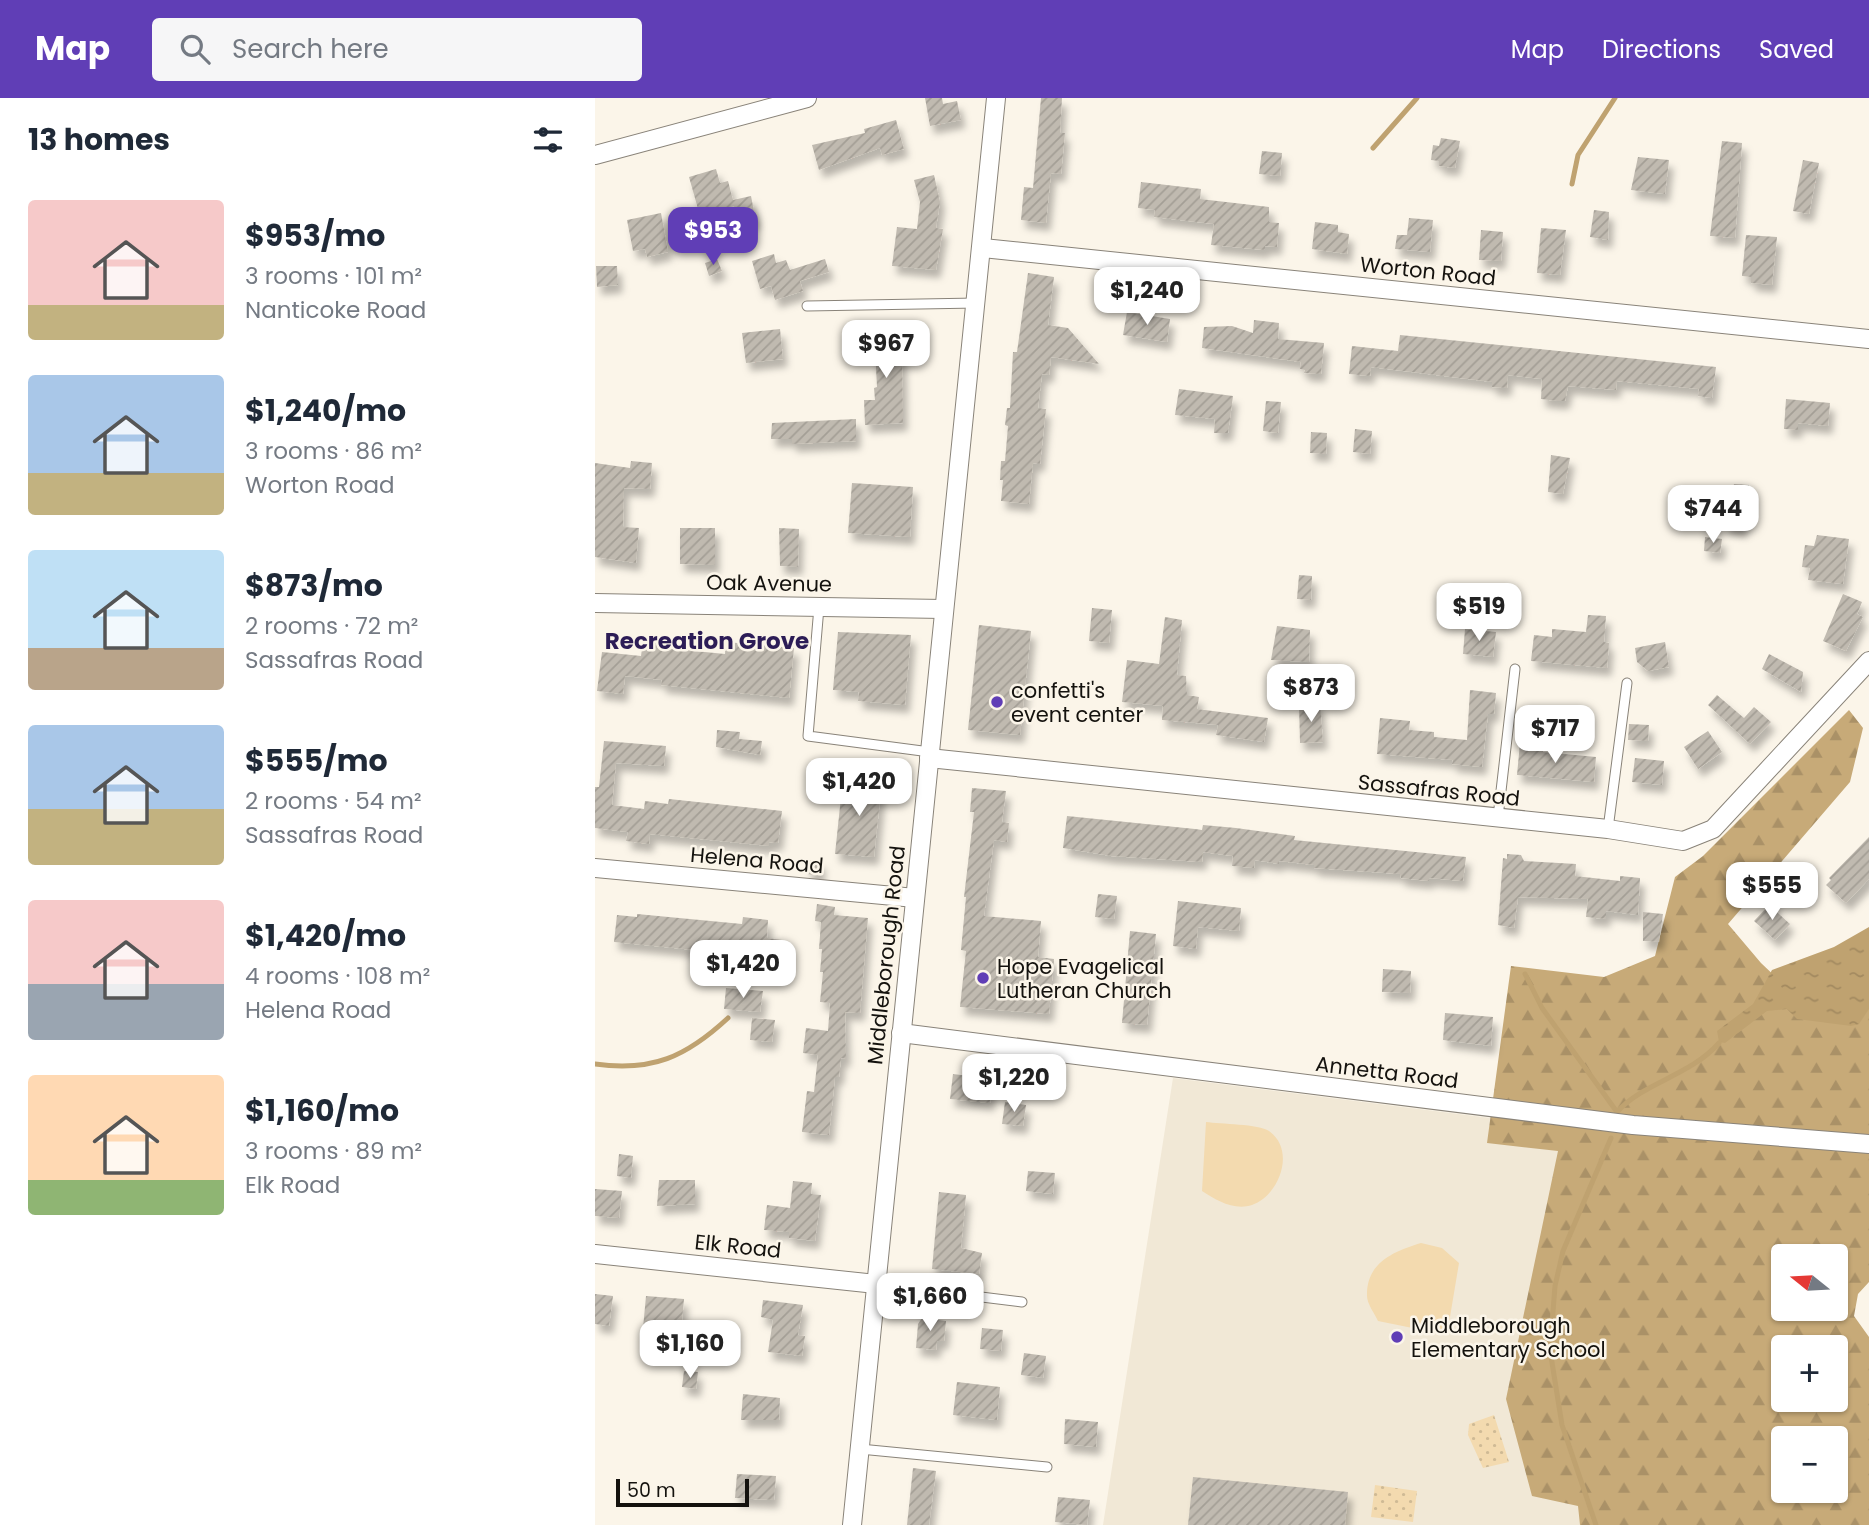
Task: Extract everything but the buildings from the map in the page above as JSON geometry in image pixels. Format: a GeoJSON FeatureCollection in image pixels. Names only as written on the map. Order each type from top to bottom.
{"type":"FeatureCollection","features":[{"type":"Feature","properties":{"kind":"street"},"geometry":{"type":"LineString","coordinates":[[595,155],[807,98]]}},
{"type":"Feature","properties":{"kind":"street","name":"Middleborough Road"},"geometry":{"type":"LineString","coordinates":[[852,1525],[943,609],[983,248],[996,98]]}},
{"type":"Feature","properties":{"kind":"street","name":"Worton Road"},"geometry":{"type":"LineString","coordinates":[[983,248],[1869,339]]}},
{"type":"Feature","properties":{"kind":"street","name":"Oak Avenue"},"geometry":{"type":"LineString","coordinates":[[595,603],[943,609]]}},
{"type":"Feature","properties":{"kind":"street","name":"Sassafras Road"},"geometry":{"type":"LineString","coordinates":[[930,755],[1608,829],[1683,841],[1713,829],[1869,661]]}},
{"type":"Feature","properties":{"kind":"street","name":"Helena Road"},"geometry":{"type":"LineString","coordinates":[[595,868],[915,898]]}},
{"type":"Feature","properties":{"kind":"street","name":"Annetta Road"},"geometry":{"type":"LineString","coordinates":[[901,1033],[1633,1125],[1869,1144]]}},
{"type":"Feature","properties":{"kind":"street","name":"Elk Road"},"geometry":{"type":"LineString","coordinates":[[595,1254],[876,1284]]}},
{"type":"Feature","properties":{"kind":"lane"},"geometry":{"type":"LineString","coordinates":[[807,306],[977,303]]}},
{"type":"Feature","properties":{"kind":"lane"},"geometry":{"type":"LineString","coordinates":[[819,607],[808,736],[930,755]]}},
{"type":"Feature","properties":{"kind":"lane"},"geometry":{"type":"LineString","coordinates":[[1498,819],[1515,669]]}},
{"type":"Feature","properties":{"kind":"lane"},"geometry":{"type":"LineString","coordinates":[[1608,829],[1627,683]]}},
{"type":"Feature","properties":{"kind":"lane"},"geometry":{"type":"LineString","coordinates":[[876,1284],[1022,1302]]}},
{"type":"Feature","properties":{"kind":"lane"},"geometry":{"type":"LineString","coordinates":[[860,1449],[1047,1466]]}},
{"type":"Feature","properties":{"kind":"shaded area","name":"Middleborough Elementary School"},"geometry":{"type":"Polygon","coordinates":[[[1173,1078],[1601,1132],[1634,1525],[1103,1525],[1173,1078]]]}},
{"type":"Feature","properties":{"kind":"shaded area"},"geometry":{"type":"Polygon","coordinates":[[[1206,1122],[1257,1127],[1269,1131],[1277,1139],[1282,1149],[1281,1171],[1277,1182],[1262,1200],[1252,1205],[1232,1206],[1202,1191],[1206,1122]]]}},
{"type":"Feature","properties":{"kind":"shaded area"},"geometry":{"type":"Polygon","coordinates":[[[1421,1243],[1442,1248],[1459,1263],[1447,1335],[1378,1321],[1367,1299],[1371,1274],[1377,1266],[1392,1254],[1421,1243]]]}},
{"type":"Feature","properties":{"kind":"shaded area"},"geometry":{"type":"Polygon","coordinates":[[[1494,1415],[1509,1462],[1483,1468],[1468,1435],[1469,1424],[1494,1415]]]}},
{"type":"Feature","properties":{"kind":"shaded area"},"geometry":{"type":"Polygon","coordinates":[[[1375,1485],[1417,1491],[1413,1522],[1371,1517],[1375,1485]]]}},
{"type":"Feature","properties":{"kind":"green space"},"geometry":{"type":"Polygon","coordinates":[[[1849,710],[1863,728],[1850,782],[1728,924],[1761,963],[1803,1003],[1869,1000],[1869,1282],[1858,1294],[1854,1316],[1869,1337],[1869,1525],[1580,1525],[1578,1506],[1532,1496],[1506,1399],[1558,1151],[1487,1143],[1511,966],[1604,977],[1655,956],[1675,877],[1703,856],[1849,710]]]}},
{"type":"Feature","properties":{"kind":"water"},"geometry":{"type":"Polygon","coordinates":[[[1869,927],[1869,1009],[1859,1024],[1851,1026],[1797,1019],[1787,1009],[1767,1011],[1725,1043],[1719,1042],[1717,1031],[1753,1004],[1772,970],[1834,947],[1869,927]]]}},
{"type":"Feature","properties":{"kind":"waterway"},"geometry":{"type":"LineString","coordinates":[[1373,148],[1417,98]]}},
{"type":"Feature","properties":{"kind":"waterway"},"geometry":{"type":"LineString","coordinates":[[1572,184],[1578,155],[1615,98]]}},
{"type":"Feature","properties":{"kind":"waterway"},"geometry":{"type":"LineString","coordinates":[[1525,974],[1542,1008],[1617,1112],[1640,1093],[1695,1063],[1719,1043]]}},
{"type":"Feature","properties":{"kind":"waterway"},"geometry":{"type":"LineString","coordinates":[[595,1064],[634,1066],[667,1059],[698,1043],[728,1018]]}},
{"type":"Feature","properties":{"kind":"waterway"},"geometry":{"type":"LineString","coordinates":[[1596,1525],[1562,1425],[1550,1350],[1555,1286],[1563,1251],[1611,1138]]}},
{"type":"Feature","properties":{"kind":"place","name":"confetti's event center"},"geometry":{"type":"Point","coordinates":[997,702]}},
{"type":"Feature","properties":{"kind":"place","name":"Hope Evagelical Lutheran Church"},"geometry":{"type":"Point","coordinates":[983,978]}},
{"type":"Feature","properties":{"kind":"place","name":"Middleborough Elementary School"},"geometry":{"type":"Point","coordinates":[1397,1337]}},
{"type":"Feature","properties":{"kind":"district","name":"Recreation Grove"},"geometry":{"type":"Point","coordinates":[707,641]}}]}
